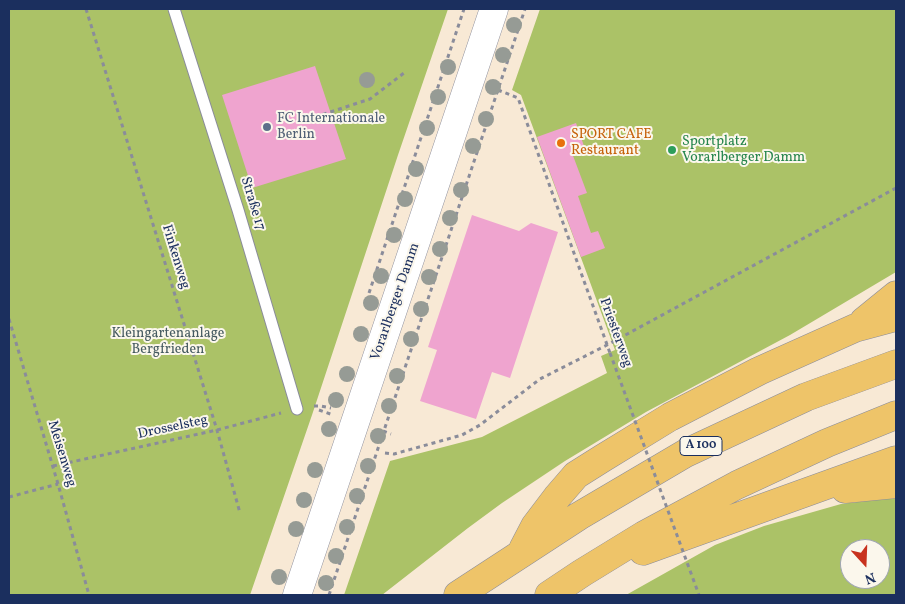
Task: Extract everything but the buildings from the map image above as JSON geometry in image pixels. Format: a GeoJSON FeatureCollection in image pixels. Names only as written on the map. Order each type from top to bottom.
{"type":"FeatureCollection","features":[{"type":"Feature","properties":{"kind":"highway"},"geometry":{"type":"LineString","coordinates":[[855,328],[896,295]]}},
{"type":"Feature","properties":{"kind":"highway"},"geometry":{"type":"LineString","coordinates":[[520,554],[536,526],[576,475],[670,417],[759,370],[855,328],[896,317]]}},
{"type":"Feature","properties":{"kind":"highway","name":"A 100"},"geometry":{"type":"LineString","coordinates":[[458,595],[579,516],[686,452],[806,397],[896,364]]}},
{"type":"Feature","properties":{"kind":"highway"},"geometry":{"type":"LineString","coordinates":[[549,595],[644,535],[737,485],[827,443],[896,415]]}},
{"type":"Feature","properties":{"kind":"highway"},"geometry":{"type":"LineString","coordinates":[[582,573],[896,460]]}},
{"type":"Feature","properties":{"kind":"highway"},"geometry":{"type":"LineString","coordinates":[[802,493],[896,484]]}},
{"type":"Feature","properties":{"kind":"street","name":"Vorarlberger Damm"},"geometry":{"type":"LineString","coordinates":[[301,585],[494,9]]}},
{"type":"Feature","properties":{"kind":"lane","name":"Straße 17"},"geometry":{"type":"LineString","coordinates":[[174,9],[303,408]]}},
{"type":"Feature","properties":{"kind":"path","name":"Finkenweg"},"geometry":{"type":"LineString","coordinates":[[86,9],[217,430],[240,513]]}},
{"type":"Feature","properties":{"kind":"path"},"geometry":{"type":"LineString","coordinates":[[456,32],[464,9]]}},
{"type":"Feature","properties":{"kind":"path"},"geometry":{"type":"LineString","coordinates":[[329,595],[525,10],[519,9]]}},
{"type":"Feature","properties":{"kind":"path"},"geometry":{"type":"LineString","coordinates":[[300,122],[370,98],[404,73]]}},
{"type":"Feature","properties":{"kind":"path","name":"Priesterweg"},"geometry":{"type":"LineString","coordinates":[[498,90],[518,98],[699,595]]}},
{"type":"Feature","properties":{"kind":"path"},"geometry":{"type":"LineString","coordinates":[[385,453],[394,454],[462,434],[480,425],[540,379],[607,345],[896,188]]}},
{"type":"Feature","properties":{"kind":"path","name":"Meisenweg"},"geometry":{"type":"LineString","coordinates":[[9,319],[89,595]]}},
{"type":"Feature","properties":{"kind":"path","name":"Drosselsteg"},"geometry":{"type":"LineString","coordinates":[[53,466],[217,430],[303,408],[321,406],[331,408]]}},
{"type":"Feature","properties":{"kind":"path"},"geometry":{"type":"LineString","coordinates":[[319,410],[336,416]]}},
{"type":"Feature","properties":{"kind":"path"},"geometry":{"type":"LineString","coordinates":[[376,429],[391,434]]}},
{"type":"Feature","properties":{"kind":"path"},"geometry":{"type":"LineString","coordinates":[[9,497],[58,484]]}},
{"type":"Feature","properties":{"kind":"green space","name":"Kleingartenanlage Bergfrieden"},"geometry":{"type":"Polygon","coordinates":[[[9,9],[448,9],[250,595],[9,595],[9,9]]]}},
{"type":"Feature","properties":{"kind":"green space"},"geometry":{"type":"Polygon","coordinates":[[[540,9],[896,9],[896,272],[790,335],[646,412],[565,461],[502,503],[382,595],[344,595],[390,461],[482,437],[607,373],[601,356],[615,350],[521,95],[512,90],[540,9]]]}},
{"type":"Feature","properties":{"kind":"green space"},"geometry":{"type":"Polygon","coordinates":[[[896,497],[896,595],[626,595],[715,545],[764,526],[841,504],[896,497]]]}},
{"type":"Feature","properties":{"kind":"place","name":"FC Internationale Berlin"},"geometry":{"type":"Point","coordinates":[267,127]}},
{"type":"Feature","properties":{"kind":"place","name":"SPORT CAFE Restaurant"},"geometry":{"type":"Point","coordinates":[561,143]}},
{"type":"Feature","properties":{"kind":"place","name":"Sportplatz Vorarlberger Damm"},"geometry":{"type":"Point","coordinates":[672,150]}}]}
